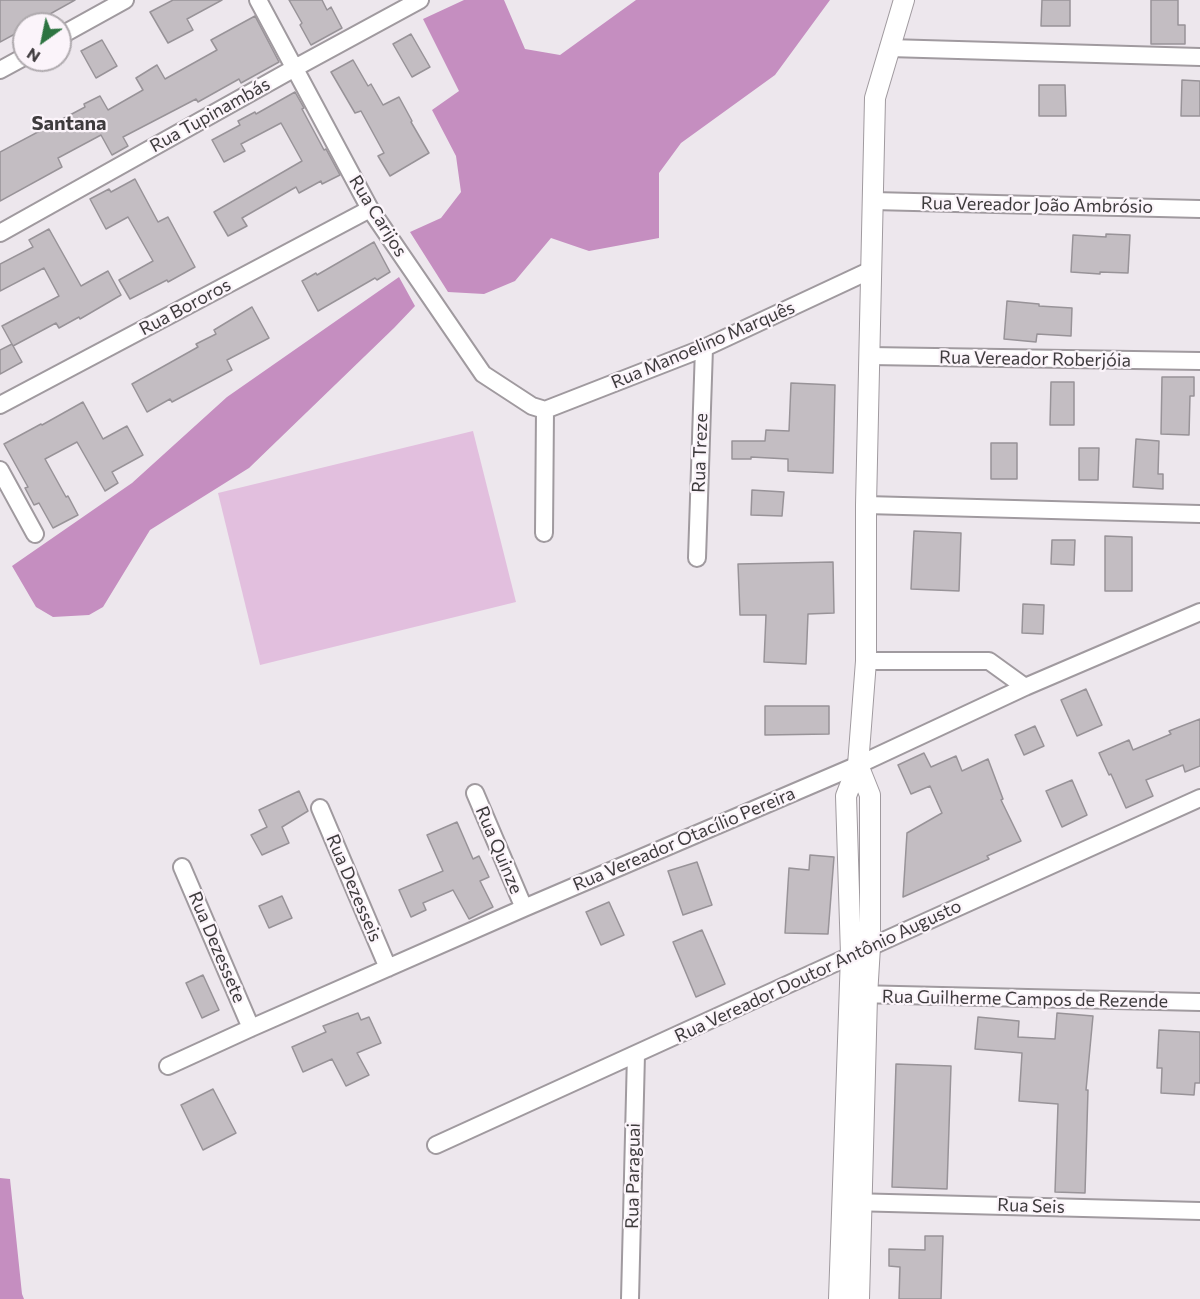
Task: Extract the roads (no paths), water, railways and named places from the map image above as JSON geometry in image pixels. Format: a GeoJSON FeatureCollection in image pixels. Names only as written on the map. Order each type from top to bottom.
{"type":"FeatureCollection","features":[{"type":"Feature","properties":{"kind":"street"},"geometry":{"type":"LineString","coordinates":[[72,29],[125,0]]}},
{"type":"Feature","properties":{"kind":"street","name":"Rua Carijos"},"geometry":{"type":"LineString","coordinates":[[258,0],[370,209],[483,374],[539,408]]}},
{"type":"Feature","properties":{"kind":"street","name":"Rua Tupinambás"},"geometry":{"type":"LineString","coordinates":[[0,233],[420,0]]}},
{"type":"Feature","properties":{"kind":"street"},"geometry":{"type":"LineString","coordinates":[[859,1299],[862,1202],[858,995],[851,955],[846,796],[858,765],[866,661],[866,505],[874,98],[904,0]]}},
{"type":"Feature","properties":{"kind":"street"},"geometry":{"type":"LineString","coordinates":[[889,48],[1200,57]]}},
{"type":"Feature","properties":{"kind":"street","name":"Rua Vereador João Ambrósio"},"geometry":{"type":"LineString","coordinates":[[873,201],[1200,209]]}},
{"type":"Feature","properties":{"kind":"street","name":"Rua Bororos"},"geometry":{"type":"LineString","coordinates":[[0,405],[370,209]]}},
{"type":"Feature","properties":{"kind":"street","name":"Rua Manoelino Marquês"},"geometry":{"type":"LineString","coordinates":[[539,408],[704,348],[871,270]]}},
{"type":"Feature","properties":{"kind":"street","name":"Rua Treze"},"geometry":{"type":"LineString","coordinates":[[697,558],[704,348]]}},
{"type":"Feature","properties":{"kind":"street","name":"Rua Vereador Roberjóia"},"geometry":{"type":"LineString","coordinates":[[869,356],[1200,361]]}},
{"type":"Feature","properties":{"kind":"street"},"geometry":{"type":"LineString","coordinates":[[539,408],[544,533]]}},
{"type":"Feature","properties":{"kind":"street"},"geometry":{"type":"LineString","coordinates":[[0,470],[35,534]]}},
{"type":"Feature","properties":{"kind":"street"},"geometry":{"type":"LineString","coordinates":[[866,505],[1200,514]]}},
{"type":"Feature","properties":{"kind":"street","name":"Rua Vereador Otacílio Pereira"},"geometry":{"type":"LineString","coordinates":[[168,1066],[524,908],[858,765],[1025,687],[1200,612]]}},
{"type":"Feature","properties":{"kind":"street"},"geometry":{"type":"LineString","coordinates":[[866,661],[989,661],[1025,687]]}},
{"type":"Feature","properties":{"kind":"street"},"geometry":{"type":"LineString","coordinates":[[839,1299],[842,1202],[858,995],[870,947],[870,795],[858,765]]}},
{"type":"Feature","properties":{"kind":"street","name":"Rua Quinze"},"geometry":{"type":"LineString","coordinates":[[475,793],[524,908]]}},
{"type":"Feature","properties":{"kind":"street","name":"Rua Vereador Doutor Antônio Augusto"},"geometry":{"type":"LineString","coordinates":[[436,1145],[1200,798]]}},
{"type":"Feature","properties":{"kind":"street","name":"Rua Dezesseis"},"geometry":{"type":"LineString","coordinates":[[320,808],[388,968]]}},
{"type":"Feature","properties":{"kind":"street","name":"Rua Dezessete"},"geometry":{"type":"LineString","coordinates":[[182,867],[251,1028]]}},
{"type":"Feature","properties":{"kind":"street","name":"Rua Guilherme Campos de Rezende"},"geometry":{"type":"LineString","coordinates":[[858,995],[1200,1002]]}},
{"type":"Feature","properties":{"kind":"street","name":"Rua Paraguai"},"geometry":{"type":"LineString","coordinates":[[630,1299],[636,1054]]}},
{"type":"Feature","properties":{"kind":"street","name":"Rua Seis"},"geometry":{"type":"LineString","coordinates":[[842,1202],[1200,1211]]}},
{"type":"Feature","properties":{"kind":"district","name":"Santana"},"geometry":{"type":"Point","coordinates":[69,123]}}]}
